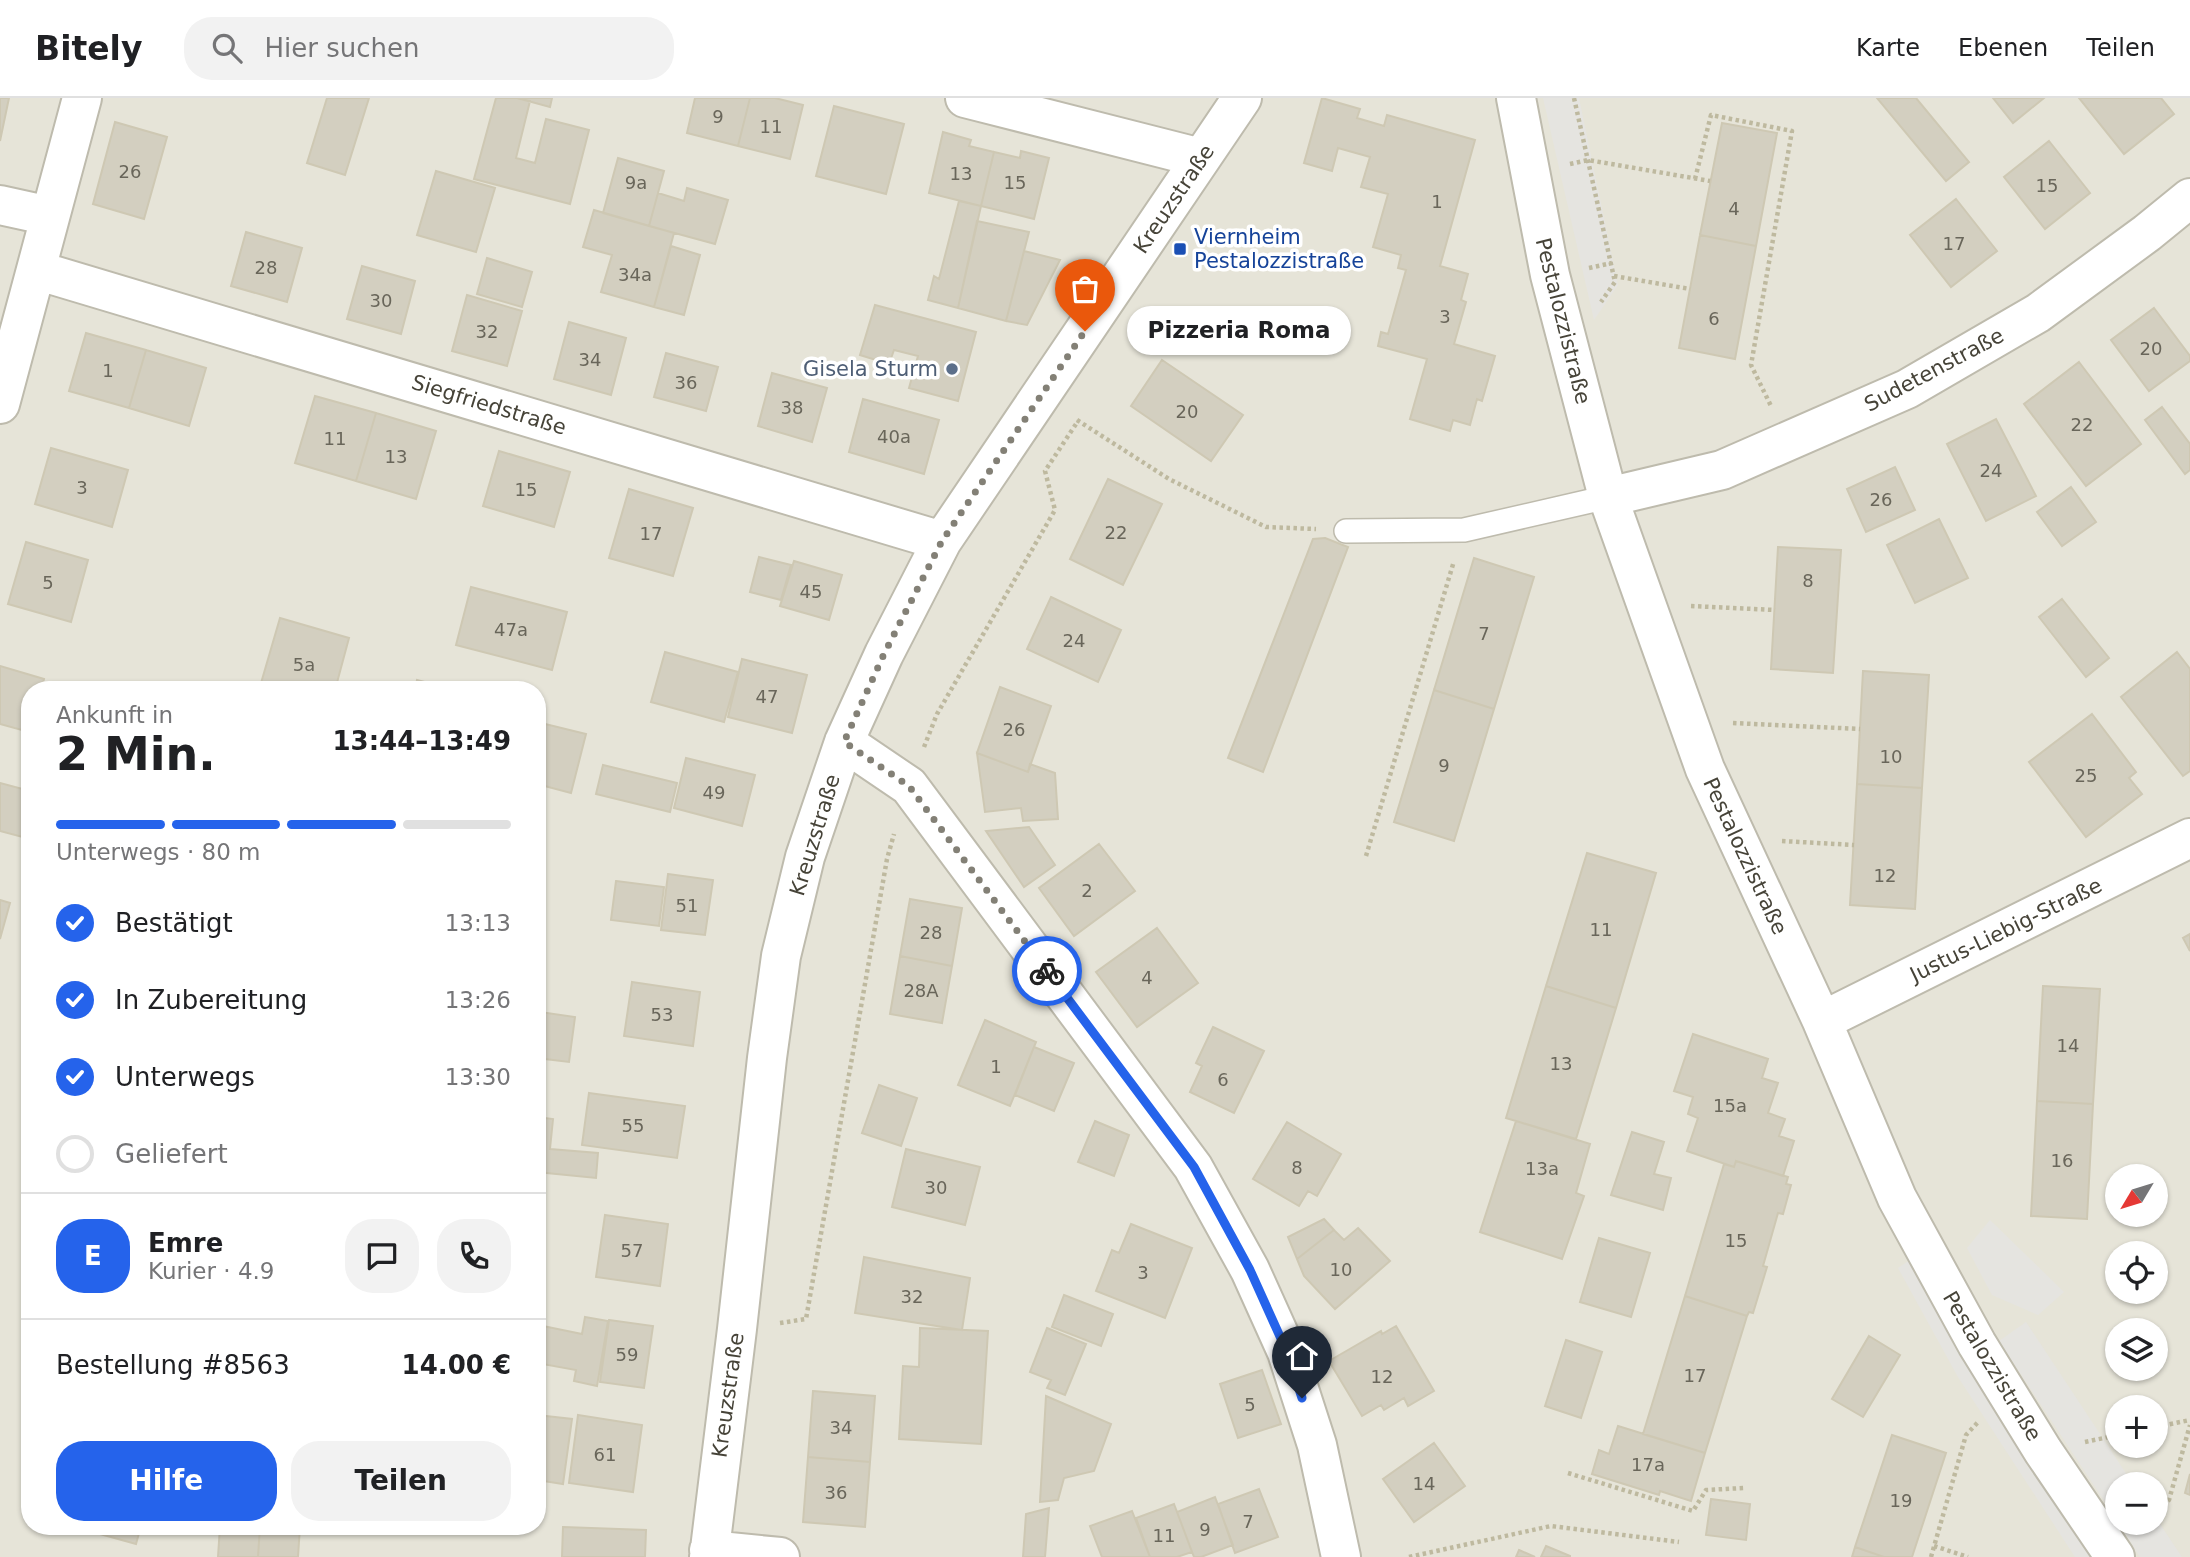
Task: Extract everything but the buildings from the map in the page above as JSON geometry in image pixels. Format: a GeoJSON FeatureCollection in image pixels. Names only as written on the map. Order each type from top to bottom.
{"type":"FeatureCollection","features":[{"type":"Feature","properties":{"kind":"street"},"geometry":{"type":"LineString","coordinates":[[0,404],[82,98]]}},
{"type":"Feature","properties":{"kind":"street"},"geometry":{"type":"LineString","coordinates":[[965,98],[1201,158]]}},
{"type":"Feature","properties":{"kind":"street","name":"Kreuzstraße"},"geometry":{"type":"LineString","coordinates":[[709,1553],[781,956],[805,857],[844,742],[884,654],[942,541],[1242,98]]}},
{"type":"Feature","properties":{"kind":"street","name":"Pestalozzistraße"},"geometry":{"type":"LineString","coordinates":[[1516,98],[1529,173],[1568,349],[1608,497],[1704,769],[1822,1021],[1897,1198],[1977,1345],[2115,1557]]}},
{"type":"Feature","properties":{"kind":"street","name":"Sudetenstraße"},"geometry":{"type":"LineString","coordinates":[[1608,497],[1722,470],[1907,389],[2038,313],[2190,198]]}},
{"type":"Feature","properties":{"kind":"street"},"geometry":{"type":"LineString","coordinates":[[0,205],[50,216]]}},
{"type":"Feature","properties":{"kind":"street","name":"Siegfriedstraße"},"geometry":{"type":"LineString","coordinates":[[36,270],[942,541]]}},
{"type":"Feature","properties":{"kind":"street"},"geometry":{"type":"LineString","coordinates":[[844,742],[909,786],[1194,1167],[1250,1270],[1287,1352],[1317,1445],[1341,1557]]}},
{"type":"Feature","properties":{"kind":"street","name":"Justus-Liebig-Straße"},"geometry":{"type":"LineString","coordinates":[[1822,1021],[2190,838]]}},
{"type":"Feature","properties":{"kind":"street"},"geometry":{"type":"LineString","coordinates":[[709,1553],[780,1557]]}},
{"type":"Feature","properties":{"kind":"lane"},"geometry":{"type":"LineString","coordinates":[[1346,531],[1464,530],[1608,497]]}},
{"type":"Feature","properties":{"kind":"path"},"geometry":{"type":"LineString","coordinates":[[1568,349],[1615,282],[1574,98]]}},
{"type":"Feature","properties":{"kind":"path"},"geometry":{"type":"LineString","coordinates":[[1695,179],[1711,115],[1792,131],[1751,365],[1788,442]]}},
{"type":"Feature","properties":{"kind":"path"},"geometry":{"type":"LineString","coordinates":[[1529,173],[1588,160],[1710,181]]}},
{"type":"Feature","properties":{"kind":"path"},"geometry":{"type":"LineString","coordinates":[[1614,276],[1690,289]]}},
{"type":"Feature","properties":{"kind":"path"},"geometry":{"type":"LineString","coordinates":[[1041,395],[1169,480],[1266,527],[1346,531]]}},
{"type":"Feature","properties":{"kind":"path"},"geometry":{"type":"LineString","coordinates":[[737,1329],[806,1319],[887,859],[909,786],[937,714],[1055,510],[1045,471],[1078,421]]}},
{"type":"Feature","properties":{"kind":"path"},"geometry":{"type":"LineString","coordinates":[[1366,856],[1464,530]]}},
{"type":"Feature","properties":{"kind":"path"},"geometry":{"type":"LineString","coordinates":[[1648,611],[1693,606],[1775,610]]}},
{"type":"Feature","properties":{"kind":"path"},"geometry":{"type":"LineString","coordinates":[[1691,731],[1723,722],[1860,729]]}},
{"type":"Feature","properties":{"kind":"path"},"geometry":{"type":"LineString","coordinates":[[1746,858],[1783,841],[1853,845]]}},
{"type":"Feature","properties":{"kind":"path"},"geometry":{"type":"LineString","coordinates":[[1931,1557],[1966,1435],[2006,1392]]}},
{"type":"Feature","properties":{"kind":"path"},"geometry":{"type":"LineString","coordinates":[[2168,1426],[2190,1423],[2168,1501]]}},
{"type":"Feature","properties":{"kind":"path"},"geometry":{"type":"LineString","coordinates":[[1568,1473],[1693,1511],[1706,1490],[1744,1488]]}},
{"type":"Feature","properties":{"kind":"path"},"geometry":{"type":"LineString","coordinates":[[1409,1557],[1551,1526],[1679,1542]]}},
{"type":"Feature","properties":{"kind":"path"},"geometry":{"type":"LineString","coordinates":[[1934,1546],[1968,1557]]}},
{"type":"Feature","properties":{"kind":"shaded area"},"geometry":{"type":"Polygon","coordinates":[[[0,98],[2190,98],[2190,1557],[0,1557],[0,98]]]}},
{"type":"Feature","properties":{"kind":"shaded area"},"geometry":{"type":"Polygon","coordinates":[[[1543,98],[1579,98],[1618,285],[1594,320],[1543,98]]]}},
{"type":"Feature","properties":{"kind":"shaded area"},"geometry":{"type":"Polygon","coordinates":[[[1990,1220],[2064,1292],[2038,1315],[1992,1295],[1967,1248],[1990,1220]]]}},
{"type":"Feature","properties":{"kind":"shaded area"},"geometry":{"type":"Polygon","coordinates":[[[1910,1260],[2093,1557],[2075,1557],[1958,1377],[1898,1268],[1910,1260]]]}},
{"type":"Feature","properties":{"kind":"shaded area"},"geometry":{"type":"Polygon","coordinates":[[[2026,1322],[2105,1442],[2105,1458],[2116,1458],[2125,1472],[2105,1472],[2105,1502],[1999,1341],[2026,1322]]]}},
{"type":"Feature","properties":{"kind":"shaded area"},"geometry":{"type":"Polygon","coordinates":[[[2126,1535],[2167,1535],[2182,1557],[2140,1557],[2126,1535]]]}},
{"type":"Feature","properties":{"kind":"way so far"},"geometry":{"type":"LineString","coordinates":[[1047,971],[909,786],[844,742],[884,654],[942,541],[1085,331]]}},
{"type":"Feature","properties":{"kind":"place","name":"Viernheim Pestalozzistraße"},"geometry":{"type":"Point","coordinates":[1180,249]}},
{"type":"Feature","properties":{"kind":"place","name":"Pizzeria Roma"},"geometry":{"type":"Point","coordinates":[1085,331]}},
{"type":"Feature","properties":{"kind":"place","name":"Gisela Sturm"},"geometry":{"type":"Point","coordinates":[952,369]}},
{"type":"Feature","properties":{"kind":"route"},"geometry":{"type":"LineString","coordinates":[[1047,971],[1194,1167],[1250,1270],[1287,1352],[1302,1398]]}}]}
